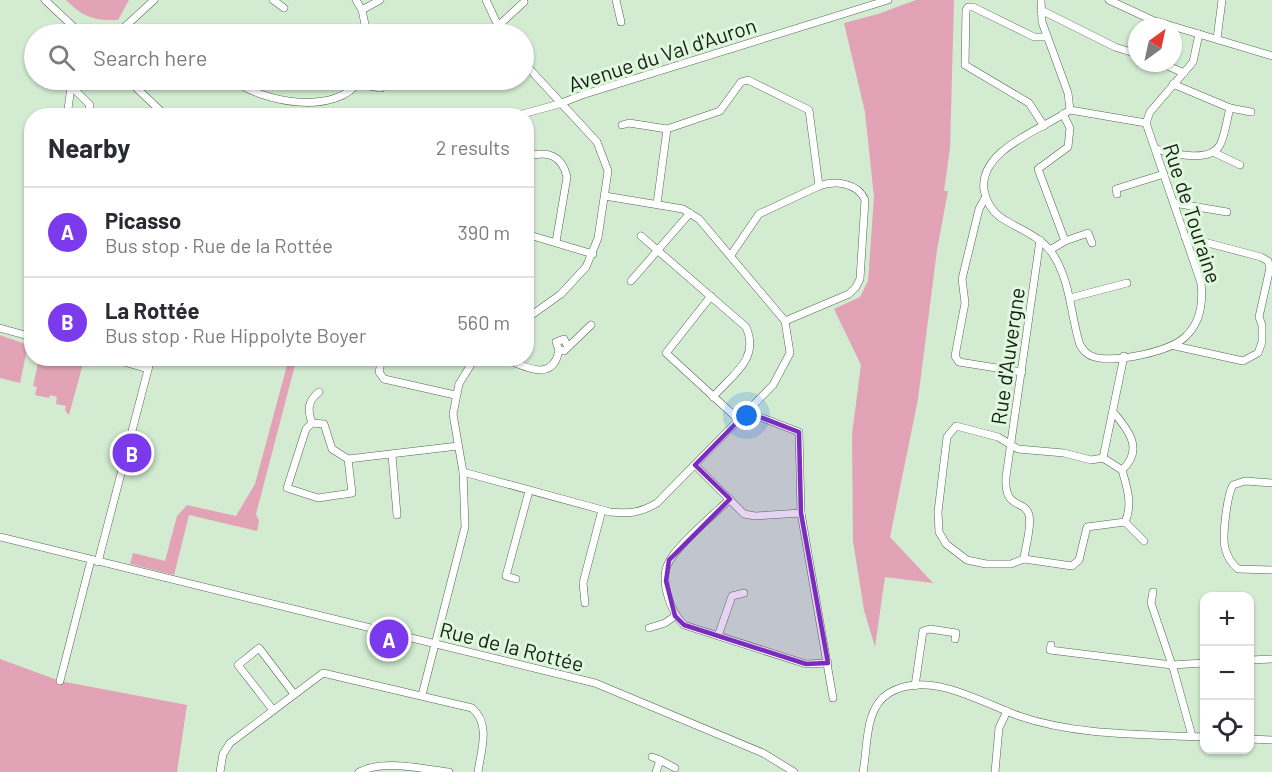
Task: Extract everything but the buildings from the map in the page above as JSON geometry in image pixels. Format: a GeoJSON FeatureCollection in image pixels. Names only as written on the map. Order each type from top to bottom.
{"type":"FeatureCollection","features":[{"type":"Feature","properties":{"kind":"street"},"geometry":{"type":"LineString","coordinates":[[45,0],[70,24]]}},
{"type":"Feature","properties":{"kind":"street"},"geometry":{"type":"LineString","coordinates":[[128,24],[154,0]]}},
{"type":"Feature","properties":{"kind":"street"},"geometry":{"type":"LineString","coordinates":[[273,0],[284,8]]}},
{"type":"Feature","properties":{"kind":"street"},"geometry":{"type":"LineString","coordinates":[[356,0],[362,10],[365,24]]}},
{"type":"Feature","properties":{"kind":"street"},"geometry":{"type":"LineString","coordinates":[[362,10],[380,0]]}},
{"type":"Feature","properties":{"kind":"street"},"geometry":{"type":"LineString","coordinates":[[486,0],[496,24]]}},
{"type":"Feature","properties":{"kind":"street"},"geometry":{"type":"LineString","coordinates":[[616,0],[621,22]]}},
{"type":"Feature","properties":{"kind":"street","name":"Avenue du Val d'Auron"},"geometry":{"type":"LineString","coordinates":[[534,111],[888,0]]}},
{"type":"Feature","properties":{"kind":"street"},"geometry":{"type":"LineString","coordinates":[[1041,0],[1041,22],[1068,93],[1067,112],[1070,128],[1068,147],[1040,166],[1037,173],[1065,241]]}},
{"type":"Feature","properties":{"kind":"street"},"geometry":{"type":"LineString","coordinates":[[1109,0],[1152,20],[1272,56]]}},
{"type":"Feature","properties":{"kind":"street"},"geometry":{"type":"LineString","coordinates":[[1216,39],[1222,0]]}},
{"type":"Feature","properties":{"kind":"street"},"geometry":{"type":"LineString","coordinates":[[500,24],[524,2]]}},
{"type":"Feature","properties":{"kind":"street"},"geometry":{"type":"LineString","coordinates":[[1044,126],[1029,103],[965,65],[966,10],[968,7],[973,7],[1034,37],[1047,38]]}},
{"type":"Feature","properties":{"kind":"street"},"geometry":{"type":"LineString","coordinates":[[1041,10],[1115,47],[1128,51]]}},
{"type":"Feature","properties":{"kind":"street","name":"Rue de Touraine"},"geometry":{"type":"LineString","coordinates":[[1175,346],[1188,335],[1202,304],[1201,283],[1146,123],[1150,112],[1192,62],[1199,34]]}},
{"type":"Feature","properties":{"kind":"street"},"geometry":{"type":"LineString","coordinates":[[534,74],[597,142],[608,171],[594,254],[571,285],[534,313]]}},
{"type":"Feature","properties":{"kind":"street"},"geometry":{"type":"LineString","coordinates":[[622,125],[629,123],[667,129],[720,111],[741,82],[748,80],[809,110],[819,186]]}},
{"type":"Feature","properties":{"kind":"street"},"geometry":{"type":"LineString","coordinates":[[1173,84],[1230,108],[1251,112]]}},
{"type":"Feature","properties":{"kind":"street"},"geometry":{"type":"LineString","coordinates":[[68,108],[71,90]]}},
{"type":"Feature","properties":{"kind":"street"},"geometry":{"type":"LineString","coordinates":[[78,90],[90,105],[89,108]]}},
{"type":"Feature","properties":{"kind":"street"},"geometry":{"type":"LineString","coordinates":[[139,90],[158,108]]}},
{"type":"Feature","properties":{"kind":"street"},"geometry":{"type":"LineString","coordinates":[[251,90],[258,94],[295,102],[337,98],[348,90]]}},
{"type":"Feature","properties":{"kind":"street"},"geometry":{"type":"LineString","coordinates":[[1156,150],[1184,156],[1213,152],[1220,146],[1230,108]]}},
{"type":"Feature","properties":{"kind":"street"},"geometry":{"type":"LineString","coordinates":[[1022,372],[959,362],[955,356],[965,303],[962,279],[979,209],[985,198],[985,176],[993,159],[999,153],[1067,112],[1146,123]]}},
{"type":"Feature","properties":{"kind":"street"},"geometry":{"type":"LineString","coordinates":[[657,204],[667,129]]}},
{"type":"Feature","properties":{"kind":"street"},"geometry":{"type":"LineString","coordinates":[[1213,152],[1240,165]]}},
{"type":"Feature","properties":{"kind":"street"},"geometry":{"type":"LineString","coordinates":[[534,155],[547,153],[556,157],[564,167],[567,177],[556,242]]}},
{"type":"Feature","properties":{"kind":"street"},"geometry":{"type":"LineString","coordinates":[[1117,194],[1116,189],[1164,174]]}},
{"type":"Feature","properties":{"kind":"street"},"geometry":{"type":"LineString","coordinates":[[731,255],[759,214],[827,183],[855,186],[862,192],[865,200],[860,279],[856,287],[849,294],[785,321]]}},
{"type":"Feature","properties":{"kind":"street"},"geometry":{"type":"LineString","coordinates":[[462,472],[602,510],[629,514],[643,511],[657,503],[773,385],[786,362],[790,353],[785,321],[699,219],[690,213],[657,204],[605,196]]}},
{"type":"Feature","properties":{"kind":"street"},"geometry":{"type":"LineString","coordinates":[[985,198],[1002,218],[1040,240],[1050,250],[1064,275],[1077,338],[1085,352],[1096,358],[1152,353],[1175,346],[1243,361],[1258,353],[1262,342],[1260,306],[1270,268],[1268,261],[1185,237]]}},
{"type":"Feature","properties":{"kind":"street"},"geometry":{"type":"LineString","coordinates":[[1174,203],[1227,212]]}},
{"type":"Feature","properties":{"kind":"street"},"geometry":{"type":"LineString","coordinates":[[631,281],[690,213]]}},
{"type":"Feature","properties":{"kind":"street"},"geometry":{"type":"LineString","coordinates":[[1050,250],[1065,241],[1088,233],[1092,243]]}},
{"type":"Feature","properties":{"kind":"street"},"geometry":{"type":"LineString","coordinates":[[534,236],[594,254]]}},
{"type":"Feature","properties":{"kind":"street"},"geometry":{"type":"LineString","coordinates":[[641,236],[746,327],[752,340],[750,355],[713,396]]}},
{"type":"Feature","properties":{"kind":"street","name":"Rue d'Auvergne"},"geometry":{"type":"LineString","coordinates":[[1040,240],[1014,433],[1009,443],[998,437],[956,426],[951,430],[947,437],[938,512],[939,532],[946,544],[967,560],[986,564],[1011,564],[1024,559],[1072,566],[1079,560],[1087,527],[1125,522]]}},
{"type":"Feature","properties":{"kind":"street"},"geometry":{"type":"LineString","coordinates":[[1070,298],[1127,283]]}},
{"type":"Feature","properties":{"kind":"street"},"geometry":{"type":"LineString","coordinates":[[711,296],[666,353],[739,420]]}},
{"type":"Feature","properties":{"kind":"street"},"geometry":{"type":"LineString","coordinates":[[559,351],[564,351],[575,343],[591,325]]}},
{"type":"Feature","properties":{"kind":"street"},"geometry":{"type":"LineString","coordinates":[[1262,326],[1272,327]]}},
{"type":"Feature","properties":{"kind":"street"},"geometry":{"type":"LineString","coordinates":[[0,328],[24,335]]}},
{"type":"Feature","properties":{"kind":"street"},"geometry":{"type":"LineString","coordinates":[[523,366],[533,370],[550,368],[557,362],[559,351],[556,347],[560,339],[564,339],[568,347]]}},
{"type":"Feature","properties":{"kind":"street"},"geometry":{"type":"LineString","coordinates":[[1103,458],[1124,356]]}},
{"type":"Feature","properties":{"kind":"street"},"geometry":{"type":"LineString","coordinates":[[138,366],[148,369]]}},
{"type":"Feature","properties":{"kind":"street"},"geometry":{"type":"LineString","coordinates":[[60,681],[149,366]]}},
{"type":"Feature","properties":{"kind":"street"},"geometry":{"type":"LineString","coordinates":[[380,366],[379,372],[384,379],[455,396]]}},
{"type":"Feature","properties":{"kind":"street"},"geometry":{"type":"LineString","coordinates":[[422,695],[465,527],[462,472],[453,414],[455,396],[462,376],[469,366]]}},
{"type":"Feature","properties":{"kind":"street"},"geometry":{"type":"LineString","coordinates":[[312,423],[308,412],[311,399],[319,392]]}},
{"type":"Feature","properties":{"kind":"street"},"geometry":{"type":"LineString","coordinates":[[747,412],[799,432],[801,513],[833,698]]}},
{"type":"Feature","properties":{"kind":"street"},"geometry":{"type":"LineString","coordinates":[[1113,412],[1131,432],[1134,446],[1132,458],[1122,470]]}},
{"type":"Feature","properties":{"kind":"street"},"geometry":{"type":"LineString","coordinates":[[348,459],[352,493],[318,498],[287,488],[306,429],[312,423],[324,424],[332,449],[348,459],[458,446]]}},
{"type":"Feature","properties":{"kind":"street"},"geometry":{"type":"LineString","coordinates":[[1024,559],[1030,518],[1028,511],[1009,500],[1005,489],[1009,443],[1018,449],[1029,451],[1064,453],[1091,459],[1103,458],[1122,470],[1128,491],[1129,513],[1125,522],[1144,541]]}},
{"type":"Feature","properties":{"kind":"street"},"geometry":{"type":"LineString","coordinates":[[392,454],[397,515]]}},
{"type":"Feature","properties":{"kind":"street"},"geometry":{"type":"LineString","coordinates":[[695,465],[744,514],[755,516],[801,513]]}},
{"type":"Feature","properties":{"kind":"street"},"geometry":{"type":"LineString","coordinates":[[1272,483],[1245,481],[1233,485],[1229,494],[1224,543],[1238,569],[1244,572],[1272,570]]}},
{"type":"Feature","properties":{"kind":"street"},"geometry":{"type":"LineString","coordinates":[[516,579],[506,576],[530,491]]}},
{"type":"Feature","properties":{"kind":"street"},"geometry":{"type":"LineString","coordinates":[[730,499],[669,560],[666,581],[675,616],[684,625],[806,664],[828,663]]}},
{"type":"Feature","properties":{"kind":"street"},"geometry":{"type":"LineString","coordinates":[[585,603],[583,583],[602,510]]}},
{"type":"Feature","properties":{"kind":"street","name":"Rue de la Rottée"},"geometry":{"type":"LineString","coordinates":[[0,537],[617,690],[763,753],[794,772]]}},
{"type":"Feature","properties":{"kind":"street"},"geometry":{"type":"LineString","coordinates":[[1153,592],[1151,603],[1172,665],[1192,736]]}},
{"type":"Feature","properties":{"kind":"street"},"geometry":{"type":"LineString","coordinates":[[718,636],[732,596],[744,593]]}},
{"type":"Feature","properties":{"kind":"street"},"geometry":{"type":"LineString","coordinates":[[649,628],[665,623],[675,616]]}},
{"type":"Feature","properties":{"kind":"street"},"geometry":{"type":"LineString","coordinates":[[915,686],[923,631],[930,629],[956,633],[955,639]]}},
{"type":"Feature","properties":{"kind":"street"},"geometry":{"type":"LineString","coordinates":[[1051,645],[1050,650],[1172,665],[1200,663]]}},
{"type":"Feature","properties":{"kind":"street"},"geometry":{"type":"LineString","coordinates":[[273,710],[238,665],[259,648],[294,694]]}},
{"type":"Feature","properties":{"kind":"street"},"geometry":{"type":"LineString","coordinates":[[1254,660],[1272,659]]}},
{"type":"Feature","properties":{"kind":"street"},"geometry":{"type":"LineString","coordinates":[[220,772],[223,754],[230,743],[323,673],[472,708],[480,716],[484,728],[478,772]]}},
{"type":"Feature","properties":{"kind":"street"},"geometry":{"type":"LineString","coordinates":[[863,772],[875,708],[890,692],[915,686],[961,691],[1007,711],[1068,728],[1200,737]]}},
{"type":"Feature","properties":{"kind":"street"},"geometry":{"type":"LineString","coordinates":[[995,772],[999,728],[1007,711]]}},
{"type":"Feature","properties":{"kind":"street"},"geometry":{"type":"LineString","coordinates":[[1254,739],[1272,740]]}},
{"type":"Feature","properties":{"kind":"street"},"geometry":{"type":"LineString","coordinates":[[652,757],[675,768]]}},
{"type":"Feature","properties":{"kind":"street"},"geometry":{"type":"LineString","coordinates":[[656,772],[660,760]]}},
{"type":"Feature","properties":{"kind":"street"},"geometry":{"type":"LineString","coordinates":[[359,772],[369,767],[382,766],[448,772]]}},
{"type":"Feature","properties":{"kind":"highlighted area"},"geometry":{"type":"Polygon","coordinates":[[[747,412],[799,432],[801,513],[828,663],[806,664],[684,625],[675,616],[666,581],[669,560],[730,499],[695,465],[747,412]]]}},
{"type":"Feature","properties":{"kind":"shaded area"},"geometry":{"type":"Polygon","coordinates":[[[66,0],[129,0],[118,20],[110,20],[89,17],[66,0]]]}},
{"type":"Feature","properties":{"kind":"shaded area"},"geometry":{"type":"Polygon","coordinates":[[[916,0],[954,0],[950,148],[944,191],[948,191],[937,250],[918,399],[890,537],[933,583],[885,577],[875,647],[864,610],[853,541],[852,434],[861,365],[834,309],[860,297],[868,281],[874,197],[865,112],[844,23],[916,0]]]}},
{"type":"Feature","properties":{"kind":"shaded area"},"geometry":{"type":"Polygon","coordinates":[[[0,335],[24,344],[24,364],[20,383],[0,378],[0,335]]]}},
{"type":"Feature","properties":{"kind":"shaded area"},"geometry":{"type":"Polygon","coordinates":[[[37,366],[82,366],[69,415],[65,410],[66,406],[56,404],[57,397],[35,395],[37,387],[33,386],[37,366]]]}},
{"type":"Feature","properties":{"kind":"shaded area"},"geometry":{"type":"Polygon","coordinates":[[[287,366],[295,366],[256,514],[259,521],[257,531],[189,515],[174,575],[130,564],[133,553],[165,561],[177,516],[187,505],[236,516],[255,484],[287,366]]]}},
{"type":"Feature","properties":{"kind":"shaded area"},"geometry":{"type":"Polygon","coordinates":[[[0,659],[60,681],[187,705],[177,772],[0,772],[0,659]]]}},
{"type":"Feature","properties":{"kind":"place","name":"La Rottée"},"geometry":{"type":"Point","coordinates":[132,453]}},
{"type":"Feature","properties":{"kind":"place","name":"Picasso"},"geometry":{"type":"Point","coordinates":[389,639]}}]}
